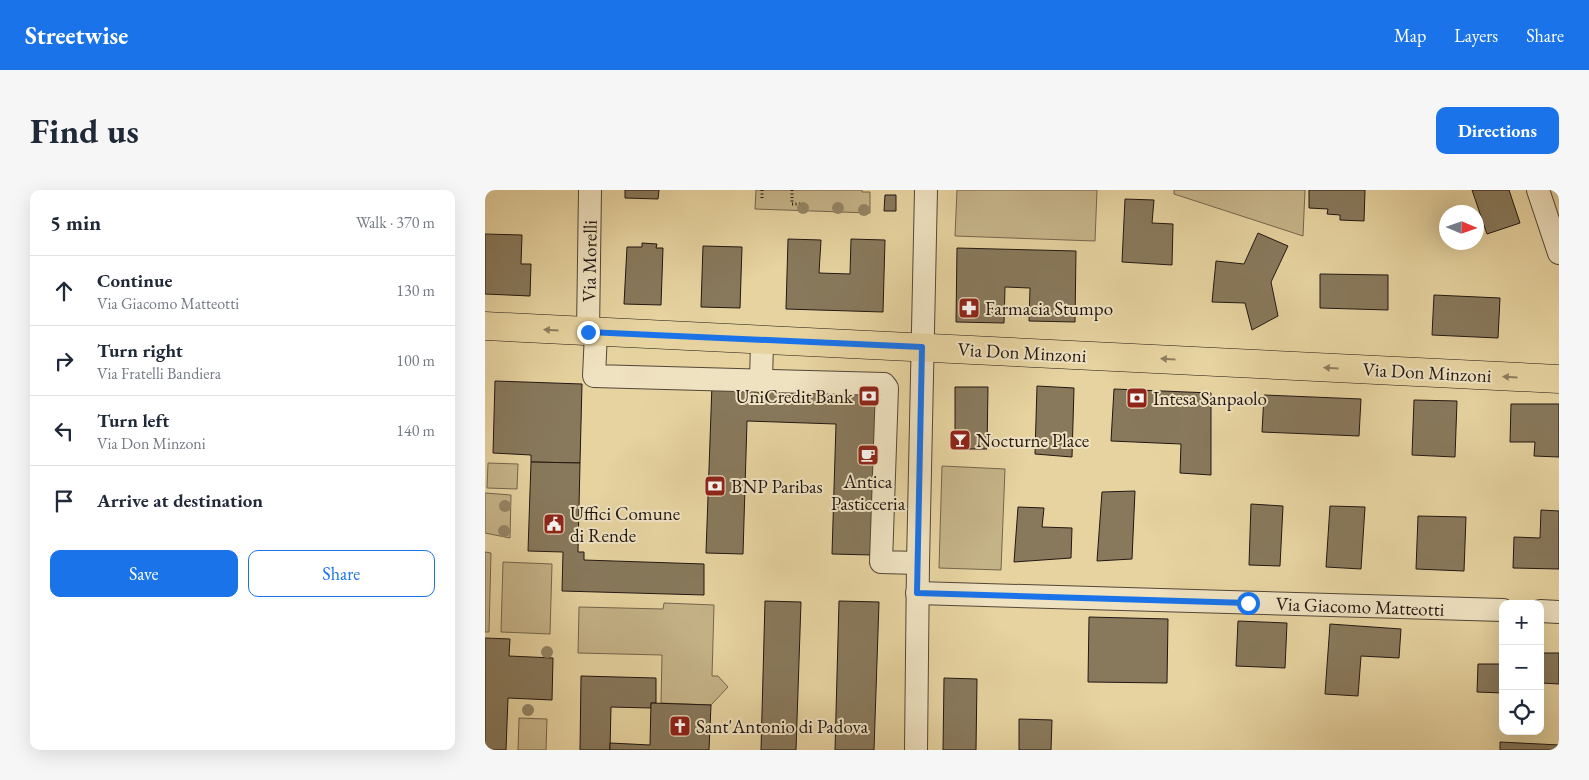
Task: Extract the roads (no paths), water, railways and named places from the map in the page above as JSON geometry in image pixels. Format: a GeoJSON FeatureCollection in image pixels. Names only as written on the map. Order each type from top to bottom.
{"type":"FeatureCollection","features":[{"type":"Feature","properties":{"kind":"main road","name":"Via Don Minzoni"},"geometry":{"type":"LineString","coordinates":[[485,326],[1559,379]]}},
{"type":"Feature","properties":{"kind":"street","name":"Via Morelli"},"geometry":{"type":"LineString","coordinates":[[590,190],[594,376],[761,381]]}},
{"type":"Feature","properties":{"kind":"street"},"geometry":{"type":"LineString","coordinates":[[916,750],[917,563],[926,190]]}},
{"type":"Feature","properties":{"kind":"street"},"geometry":{"type":"LineString","coordinates":[[1537,190],[1559,253]]}},
{"type":"Feature","properties":{"kind":"street"},"geometry":{"type":"LineString","coordinates":[[762,341],[761,381],[884,384],[887,388],[881,562],[917,563]]}},
{"type":"Feature","properties":{"kind":"street"},"geometry":{"type":"LineString","coordinates":[[885,460],[919,461]]}},
{"type":"Feature","properties":{"kind":"street","name":"Via Giacomo Matteotti"},"geometry":{"type":"LineString","coordinates":[[917,593],[1499,610]]}},
{"type":"Feature","properties":{"kind":"street"},"geometry":{"type":"LineString","coordinates":[[1544,611],[1559,612]]}},
{"type":"Feature","properties":{"kind":"place","name":"Farmacia Stumpo"},"geometry":{"type":"Point","coordinates":[969,308]}},
{"type":"Feature","properties":{"kind":"place","name":"UniCredit Bank"},"geometry":{"type":"Point","coordinates":[869,396]}},
{"type":"Feature","properties":{"kind":"place","name":"Intesa Sanpaolo"},"geometry":{"type":"Point","coordinates":[1137,398]}},
{"type":"Feature","properties":{"kind":"place","name":"Nocturne Place"},"geometry":{"type":"Point","coordinates":[960,440]}},
{"type":"Feature","properties":{"kind":"place","name":"Antica Pasticceria"},"geometry":{"type":"Point","coordinates":[868,455]}},
{"type":"Feature","properties":{"kind":"place","name":"BNP Paribas"},"geometry":{"type":"Point","coordinates":[715,486]}},
{"type":"Feature","properties":{"kind":"place","name":"Uffici Comune di Rende"},"geometry":{"type":"Point","coordinates":[554,524]}},
{"type":"Feature","properties":{"kind":"place","name":"Sant'Antonio di Padova"},"geometry":{"type":"Point","coordinates":[680,726]}}]}
